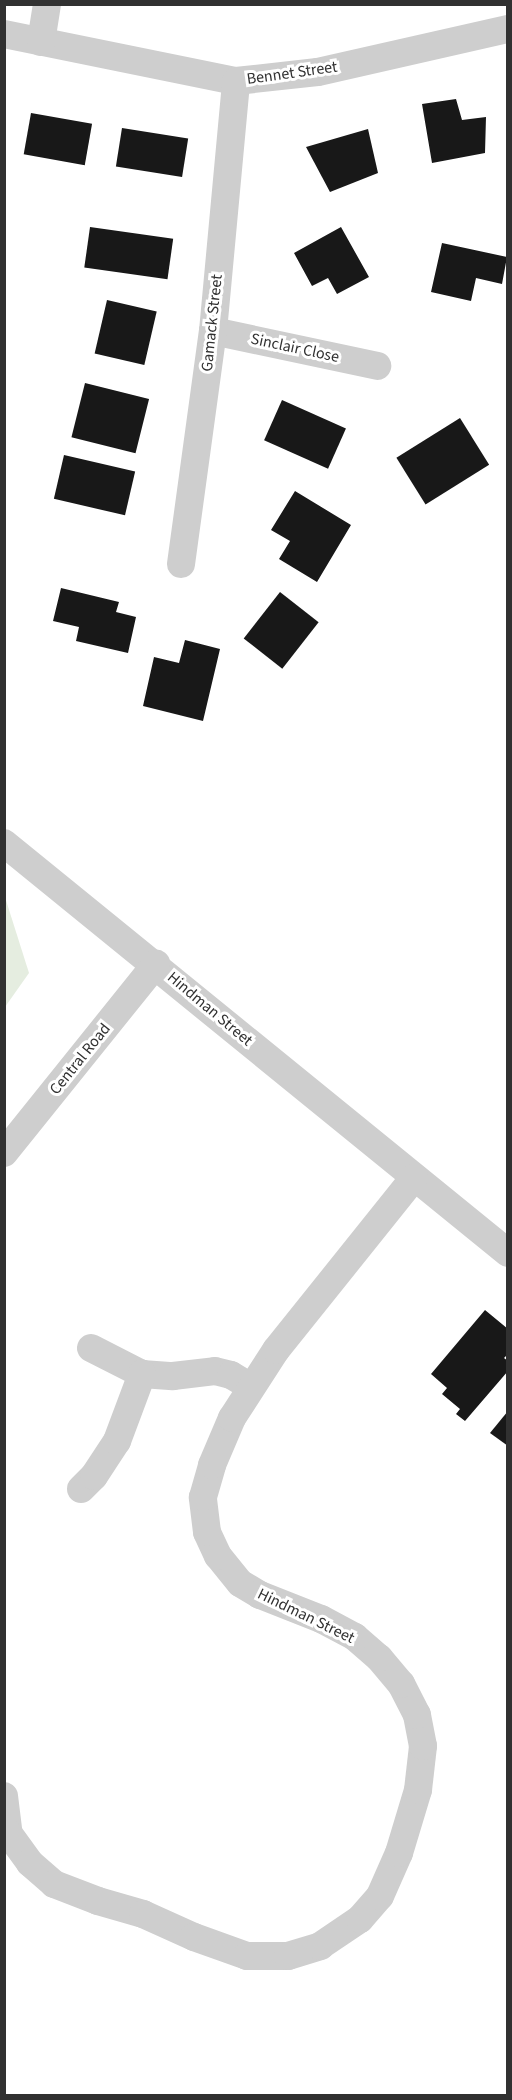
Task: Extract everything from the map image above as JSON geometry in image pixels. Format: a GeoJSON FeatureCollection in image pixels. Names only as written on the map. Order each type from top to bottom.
{"type":"FeatureCollection","features":[{"type":"Feature","properties":{"kind":"street"},"geometry":{"type":"LineString","coordinates":[[41,42],[46,4]]}},
{"type":"Feature","properties":{"kind":"street","name":"Bennet Street"},"geometry":{"type":"LineString","coordinates":[[4,34],[236,81],[318,72],[507,29]]}},
{"type":"Feature","properties":{"kind":"street","name":"Gamack Street"},"geometry":{"type":"LineString","coordinates":[[181,564],[213,331],[236,81]]}},
{"type":"Feature","properties":{"kind":"street","name":"Sinclair Close"},"geometry":{"type":"LineString","coordinates":[[213,331],[377,366]]}},
{"type":"Feature","properties":{"kind":"street","name":"Hindman Street"},"geometry":{"type":"LineString","coordinates":[[4,843],[156,964],[507,1253]]}},
{"type":"Feature","properties":{"kind":"street","name":"Central Road"},"geometry":{"type":"LineString","coordinates":[[4,1153],[156,964]]}},
{"type":"Feature","properties":{"kind":"street","name":"Hindman Street"},"geometry":{"type":"LineString","coordinates":[[4,1796],[9,1834],[30,1863],[54,1884],[98,1901],[143,1914],[194,1937],[247,1956],[288,1956],[320,1946],[360,1919],[380,1896],[399,1853],[418,1791],[423,1746],[417,1715],[400,1684],[379,1658],[355,1637],[321,1619],[260,1595],[240,1582],[218,1556],[207,1532],[203,1497],[212,1465],[232,1418],[251,1387],[276,1350],[414,1178]]}},
{"type":"Feature","properties":{"kind":"street"},"geometry":{"type":"LineString","coordinates":[[91,1348],[142,1374],[173,1376],[214,1371],[231,1375],[251,1387]]}},
{"type":"Feature","properties":{"kind":"street"},"geometry":{"type":"LineString","coordinates":[[81,1489],[94,1476],[117,1441],[142,1374]]}},
{"type":"Feature","properties":{"kind":"shaded area"},"geometry":{"type":"Polygon","coordinates":[[[4,894],[29,973],[5,1007],[4,1007],[4,894]]]}},
{"type":"Feature","properties":{"kind":"building"},"geometry":{"type":"Polygon","coordinates":[[[456,99],[462,120],[486,117],[485,153],[432,163],[422,104],[456,99]]]}},
{"type":"Feature","properties":{"kind":"building"},"geometry":{"type":"Polygon","coordinates":[[[31,113],[92,124],[85,165],[24,154],[31,113]]]}},
{"type":"Feature","properties":{"kind":"building"},"geometry":{"type":"Polygon","coordinates":[[[122,128],[188,138],[182,177],[116,167],[122,128]]]}},
{"type":"Feature","properties":{"kind":"building"},"geometry":{"type":"Polygon","coordinates":[[[368,129],[378,173],[330,192],[306,147],[368,129]]]}},
{"type":"Feature","properties":{"kind":"building"},"geometry":{"type":"Polygon","coordinates":[[[90,227],[173,239],[167,279],[84,268],[90,227]]]}},
{"type":"Feature","properties":{"kind":"building"},"geometry":{"type":"Polygon","coordinates":[[[341,227],[369,277],[337,294],[328,278],[312,286],[294,253],[341,227]]]}},
{"type":"Feature","properties":{"kind":"building"},"geometry":{"type":"Polygon","coordinates":[[[442,243],[507,257],[502,284],[476,278],[471,301],[431,292],[442,243]]]}},
{"type":"Feature","properties":{"kind":"building"},"geometry":{"type":"Polygon","coordinates":[[[107,300],[157,311],[144,365],[95,354],[107,300]]]}},
{"type":"Feature","properties":{"kind":"building"},"geometry":{"type":"Polygon","coordinates":[[[85,383],[149,399],[135,453],[71,437],[85,383]]]}},
{"type":"Feature","properties":{"kind":"building"},"geometry":{"type":"Polygon","coordinates":[[[282,400],[346,428],[328,469],[264,440],[282,400]]]}},
{"type":"Feature","properties":{"kind":"building"},"geometry":{"type":"Polygon","coordinates":[[[460,418],[489,465],[426,504],[396,458],[460,418]]]}},
{"type":"Feature","properties":{"kind":"building"},"geometry":{"type":"Polygon","coordinates":[[[64,455],[135,471],[125,515],[54,499],[64,455]]]}},
{"type":"Feature","properties":{"kind":"building"},"geometry":{"type":"Polygon","coordinates":[[[295,491],[351,525],[317,582],[279,559],[290,541],[271,530],[295,491]]]}},
{"type":"Feature","properties":{"kind":"building"},"geometry":{"type":"Polygon","coordinates":[[[61,588],[119,602],[116,612],[136,617],[128,653],[76,641],[79,627],[53,621],[61,588]]]}},
{"type":"Feature","properties":{"kind":"building"},"geometry":{"type":"Polygon","coordinates":[[[280,592],[319,622],[282,669],[244,638],[280,592]]]}},
{"type":"Feature","properties":{"kind":"building"},"geometry":{"type":"Polygon","coordinates":[[[185,640],[220,649],[203,721],[143,706],[154,657],[179,663],[185,640]]]}},
{"type":"Feature","properties":{"kind":"building"},"geometry":{"type":"Polygon","coordinates":[[[485,1310],[508,1329],[508,1354],[504,1358],[508,1361],[508,1371],[465,1421],[456,1414],[460,1409],[442,1394],[447,1388],[431,1374],[485,1310]]]}},
{"type":"Feature","properties":{"kind":"building"},"geometry":{"type":"Polygon","coordinates":[[[508,1411],[508,1446],[490,1433],[508,1411]]]}}]}
